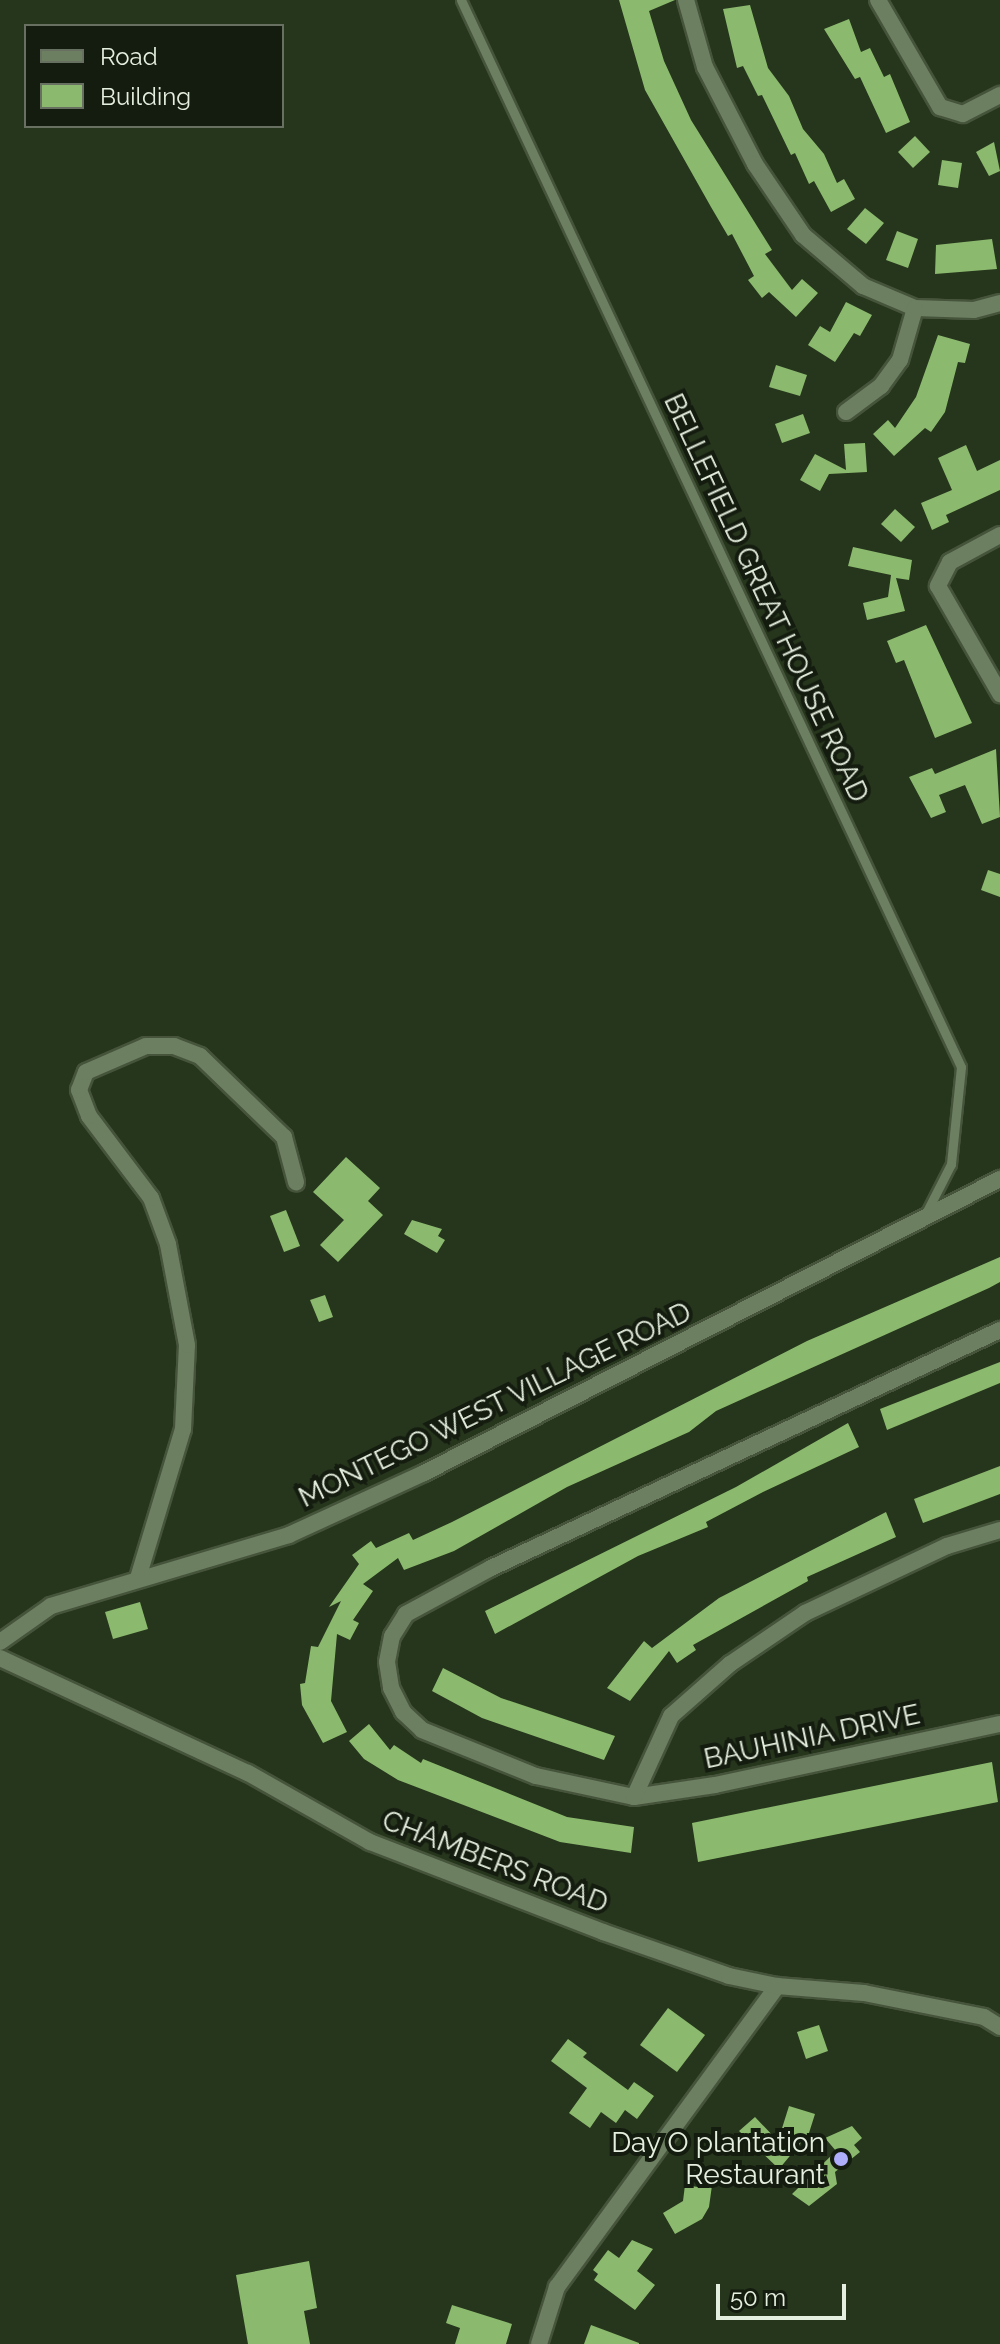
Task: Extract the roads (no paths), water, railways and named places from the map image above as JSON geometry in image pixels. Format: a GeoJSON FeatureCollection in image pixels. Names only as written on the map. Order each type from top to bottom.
{"type":"FeatureCollection","features":[{"type":"Feature","properties":{"kind":"street"},"geometry":{"type":"LineString","coordinates":[[686,0],[705,67],[755,164],[803,235],[863,286],[915,308],[974,310],[1000,303]]}},
{"type":"Feature","properties":{"kind":"street"},"geometry":{"type":"LineString","coordinates":[[878,0],[940,107],[963,114],[1000,95]]}},
{"type":"Feature","properties":{"kind":"street"},"geometry":{"type":"LineString","coordinates":[[846,412],[881,386],[900,360],[915,308]]}},
{"type":"Feature","properties":{"kind":"street"},"geometry":{"type":"LineString","coordinates":[[1000,535],[950,562],[938,586],[1000,694]]}},
{"type":"Feature","properties":{"kind":"street"},"geometry":{"type":"LineString","coordinates":[[138,1578],[183,1429],[187,1345],[168,1244],[151,1198],[89,1116],[79,1090],[86,1072],[146,1046],[174,1046],[200,1056],[284,1137],[296,1182]]}},
{"type":"Feature","properties":{"kind":"street","name":"MONTEGO WEST VILLAGE ROAD"},"geometry":{"type":"LineString","coordinates":[[0,1642],[51,1606],[289,1535],[424,1473],[922,1222],[1000,1179]]}},
{"type":"Feature","properties":{"kind":"street"},"geometry":{"type":"LineString","coordinates":[[1000,1330],[506,1561],[406,1614],[392,1636],[387,1662],[391,1688],[403,1712],[422,1730],[536,1776],[634,1797],[671,1716],[730,1664],[805,1613],[947,1546],[1000,1530]]}},
{"type":"Feature","properties":{"kind":"street","name":"CHAMBERS ROAD"},"geometry":{"type":"LineString","coordinates":[[0,1658],[248,1773],[370,1842],[617,1937],[729,1976],[777,1986],[864,1993],[984,2017],[1000,2027]]}},
{"type":"Feature","properties":{"kind":"street","name":"BAUHINIA DRIVE"},"geometry":{"type":"LineString","coordinates":[[634,1797],[715,1785],[1000,1724]]}},
{"type":"Feature","properties":{"kind":"street"},"geometry":{"type":"LineString","coordinates":[[539,2344],[557,2287],[777,1986]]}},
{"type":"Feature","properties":{"kind":"lane","name":"BELLEFIELD GREAT HOUSE ROAD"},"geometry":{"type":"LineString","coordinates":[[461,0],[961,1067],[951,1164],[922,1222]]}},
{"type":"Feature","properties":{"kind":"place","name":"Day O plantation Restaurant"},"geometry":{"type":"Point","coordinates":[841,2159]}}]}
